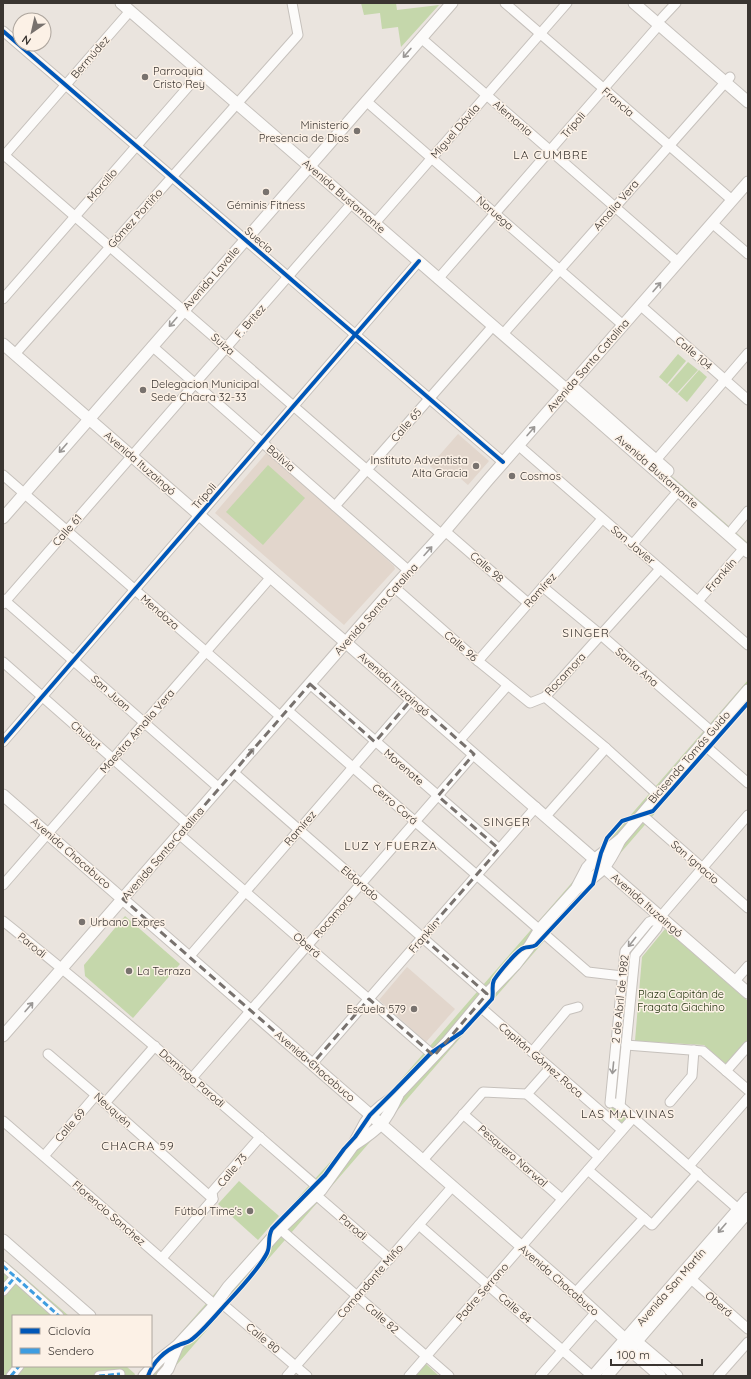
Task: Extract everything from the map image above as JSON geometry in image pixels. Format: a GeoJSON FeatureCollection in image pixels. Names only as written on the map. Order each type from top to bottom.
{"type":"FeatureCollection","features":[{"type":"Feature","properties":{"kind":"main road","name":"Avenida Bustamante"},"geometry":{"type":"LineString","coordinates":[[122,3],[566,390],[576,390],[598,414],[679,490],[747,547]]}},
{"type":"Feature","properties":{"kind":"main road","name":"Avenida Lavalle"},"geometry":{"type":"LineString","coordinates":[[3,518],[452,3]]}},
{"type":"Feature","properties":{"kind":"main road"},"geometry":{"type":"LineString","coordinates":[[634,3],[661,22],[727,79],[748,102]]}},
{"type":"Feature","properties":{"kind":"main road"},"geometry":{"type":"LineString","coordinates":[[645,3],[661,22]]}},
{"type":"Feature","properties":{"kind":"main road"},"geometry":{"type":"LineString","coordinates":[[727,79],[748,92]]}},
{"type":"Feature","properties":{"kind":"main road","name":"Avenida Santa Catalina"},"geometry":{"type":"LineString","coordinates":[[3,1036],[394,587],[444,533],[503,462],[748,182]]}},
{"type":"Feature","properties":{"kind":"main road","name":"Avenida Ituzaingó"},"geometry":{"type":"LineString","coordinates":[[3,344],[748,993]]}},
{"type":"Feature","properties":{"kind":"main road","name":"Avenida Bustamante"},"geometry":{"type":"LineString","coordinates":[[598,414],[656,460],[733,529],[747,547]]}},
{"type":"Feature","properties":{"kind":"main road"},"geometry":{"type":"LineString","coordinates":[[152,1367],[178,1345],[217,1303],[265,1245],[319,1193],[352,1147],[365,1122],[381,1106],[398,1094],[434,1056],[487,994],[515,965],[540,930],[576,889],[595,859],[620,839],[642,815],[748,690]]}},
{"type":"Feature","properties":{"kind":"main road","name":"Avenida Chacabuco"},"geometry":{"type":"LineString","coordinates":[[3,795],[596,1312],[626,1339],[660,1376]]}},
{"type":"Feature","properties":{"kind":"main road"},"geometry":{"type":"LineString","coordinates":[[576,889],[596,877],[605,868],[610,861],[620,839]]}},
{"type":"Feature","properties":{"kind":"main road"},"geometry":{"type":"LineString","coordinates":[[352,1147],[374,1132],[381,1125],[389,1115],[398,1094]]}},
{"type":"Feature","properties":{"kind":"main road","name":"Avenida San Martín"},"geometry":{"type":"LineString","coordinates":[[607,1376],[744,1215],[748,1198]]}},
{"type":"Feature","properties":{"kind":"main road","name":"Avenida San Martín"},"geometry":{"type":"LineString","coordinates":[[593,1376],[626,1339],[744,1215]]}},
{"type":"Feature","properties":{"kind":"main road"},"geometry":{"type":"LineString","coordinates":[[3,1240],[89,1315]]}},
{"type":"Feature","properties":{"kind":"main road"},"geometry":{"type":"LineString","coordinates":[[148,1370],[161,1376],[168,1369],[178,1345]]}},
{"type":"Feature","properties":{"kind":"main road","name":"Avenida Chacabuco"},"geometry":{"type":"LineString","coordinates":[[633,1346],[677,1376]]}},
{"type":"Feature","properties":{"kind":"street","name":"Gómez Portiño"},"geometry":{"type":"LineString","coordinates":[[16,354],[298,35],[292,3]]}},
{"type":"Feature","properties":{"kind":"street","name":"Francia"},"geometry":{"type":"LineString","coordinates":[[505,3],[732,200]]}},
{"type":"Feature","properties":{"kind":"street","name":"Miguel Dávila"},"geometry":{"type":"LineString","coordinates":[[375,223],[567,3]]}},
{"type":"Feature","properties":{"kind":"street","name":"Trípoli"},"geometry":{"type":"LineString","coordinates":[[438,279],[604,89],[676,3]]}},
{"type":"Feature","properties":{"kind":"street","name":"Bermúdez"},"geometry":{"type":"LineString","coordinates":[[3,155],[130,11]]}},
{"type":"Feature","properties":{"kind":"street","name":"Suecia"},"geometry":{"type":"LineString","coordinates":[[3,31],[503,462]]}},
{"type":"Feature","properties":{"kind":"street","name":"Alemania"},"geometry":{"type":"LineString","coordinates":[[421,38],[678,262]]}},
{"type":"Feature","properties":{"kind":"street","name":"Morcillo"},"geometry":{"type":"LineString","coordinates":[[3,299],[201,72]]}},
{"type":"Feature","properties":{"kind":"street","name":"Amalia Vera"},"geometry":{"type":"LineString","coordinates":[[503,334],[727,79]]}},
{"type":"Feature","properties":{"kind":"street","name":"Noruega"},"geometry":{"type":"LineString","coordinates":[[366,101],[623,325]]}},
{"type":"Feature","properties":{"kind":"street","name":"Suiza"},"geometry":{"type":"LineString","coordinates":[[3,155],[184,310],[367,470],[444,533]]}},
{"type":"Feature","properties":{"kind":"street","name":"F. Britez"},"geometry":{"type":"LineString","coordinates":[[132,456],[352,203]]}},
{"type":"Feature","properties":{"kind":"street"},"geometry":{"type":"LineString","coordinates":[[712,223],[748,254]]}},
{"type":"Feature","properties":{"kind":"street","name":"Trípoli"},"geometry":{"type":"LineString","coordinates":[[3,742],[419,261]]}},
{"type":"Feature","properties":{"kind":"street","name":"Calle 104"},"geometry":{"type":"LineString","coordinates":[[640,305],[748,400]]}},
{"type":"Feature","properties":{"kind":"street","name":"Calle 65"},"geometry":{"type":"LineString","coordinates":[[335,506],[493,326]]}},
{"type":"Feature","properties":{"kind":"street","name":"Bolivia"},"geometry":{"type":"LineString","coordinates":[[152,346],[410,571]]}},
{"type":"Feature","properties":{"kind":"street"},"geometry":{"type":"LineString","coordinates":[[656,460],[748,353]]}},
{"type":"Feature","properties":{"kind":"street","name":"San Javier"},"geometry":{"type":"LineString","coordinates":[[518,445],[602,520],[748,645]]}},
{"type":"Feature","properties":{"kind":"street","name":"Calle 61"},"geometry":{"type":"LineString","coordinates":[[4,601],[132,456]]}},
{"type":"Feature","properties":{"kind":"street","name":"Mendoza"},"geometry":{"type":"LineString","coordinates":[[3,475],[206,652],[284,714]]}},
{"type":"Feature","properties":{"kind":"street"},"geometry":{"type":"LineString","coordinates":[[632,545],[679,490]]}},
{"type":"Feature","properties":{"kind":"street"},"geometry":{"type":"LineString","coordinates":[[733,529],[748,511]]}},
{"type":"Feature","properties":{"kind":"street","name":"Ramírez"},"geometry":{"type":"LineString","coordinates":[[478,661],[602,520]]}},
{"type":"Feature","properties":{"kind":"street","name":"Calle 98"},"geometry":{"type":"LineString","coordinates":[[444,533],[528,603]]}},
{"type":"Feature","properties":{"kind":"street","name":"Frankiln"},"geometry":{"type":"LineString","coordinates":[[698,601],[747,547]]}},
{"type":"Feature","properties":{"kind":"street","name":"Rocamora"},"geometry":{"type":"LineString","coordinates":[[530,703],[545,697],[660,569]]}},
{"type":"Feature","properties":{"kind":"street","name":"Maestra Amalia Vera"},"geometry":{"type":"LineString","coordinates":[[3,885],[271,577]]}},
{"type":"Feature","properties":{"kind":"street","name":"Calle 96"},"geometry":{"type":"LineString","coordinates":[[394,587],[507,686],[530,703]]}},
{"type":"Feature","properties":{"kind":"street","name":"Santa Ana"},"geometry":{"type":"LineString","coordinates":[[543,587],[601,635],[712,732]]}},
{"type":"Feature","properties":{"kind":"street","name":"San Juan"},"geometry":{"type":"LineString","coordinates":[[4,601],[219,788]]}},
{"type":"Feature","properties":{"kind":"street","name":"Chubut"},"geometry":{"type":"LineString","coordinates":[[3,662],[187,824]]}},
{"type":"Feature","properties":{"kind":"street","name":"Morenate"},"geometry":{"type":"LineString","coordinates":[[310,684],[499,849]]}},
{"type":"Feature","properties":{"kind":"street"},"geometry":{"type":"LineString","coordinates":[[459,741],[507,686]]}},
{"type":"Feature","properties":{"kind":"street"},"geometry":{"type":"LineString","coordinates":[[545,697],[606,748],[658,795]]}},
{"type":"Feature","properties":{"kind":"street","name":"Ramírez"},"geometry":{"type":"LineString","coordinates":[[189,957],[412,699]]}},
{"type":"Feature","properties":{"kind":"street","name":"Cerro Corá"},"geometry":{"type":"LineString","coordinates":[[284,714],[353,768],[588,972],[622,976]]}},
{"type":"Feature","properties":{"kind":"street"},"geometry":{"type":"LineString","coordinates":[[702,743],[748,783]]}},
{"type":"Feature","properties":{"kind":"street"},"geometry":{"type":"LineString","coordinates":[[546,816],[606,748]]}},
{"type":"Feature","properties":{"kind":"street","name":"Rocamora"},"geometry":{"type":"LineString","coordinates":[[192,1078],[474,754]]}},
{"type":"Feature","properties":{"kind":"street","name":"Eldorado"},"geometry":{"type":"LineString","coordinates":[[233,772],[487,994]]}},
{"type":"Feature","properties":{"kind":"street","name":"Franklin"},"geometry":{"type":"LineString","coordinates":[[312,1064],[536,807]]}},
{"type":"Feature","properties":{"kind":"street","name":"San Ignacio"},"geometry":{"type":"LineString","coordinates":[[642,815],[748,908]]}},
{"type":"Feature","properties":{"kind":"street"},"geometry":{"type":"LineString","coordinates":[[661,917],[748,815]]}},
{"type":"Feature","properties":{"kind":"street","name":"Oberá"},"geometry":{"type":"LineString","coordinates":[[179,834],[434,1056]]}},
{"type":"Feature","properties":{"kind":"street","name":"2 de Abril de 1982"},"geometry":{"type":"LineString","coordinates":[[614,1104],[625,951],[648,922],[661,917]]}},
{"type":"Feature","properties":{"kind":"street","name":"2 de Abril de 1982"},"geometry":{"type":"LineString","coordinates":[[614,1104],[626,1045],[636,955],[657,928],[661,917]]}},
{"type":"Feature","properties":{"kind":"street","name":"Parodi"},"geometry":{"type":"LineString","coordinates":[[3,921],[62,968]]}},
{"type":"Feature","properties":{"kind":"street"},"geometry":{"type":"LineString","coordinates":[[735,981],[748,966]]}},
{"type":"Feature","properties":{"kind":"street","name":"Domingo Parodi"},"geometry":{"type":"LineString","coordinates":[[62,968],[260,1137],[319,1193]]}},
{"type":"Feature","properties":{"kind":"street","name":"Capitán Gómez Roca"},"geometry":{"type":"LineString","coordinates":[[478,1005],[622,1130]]}},
{"type":"Feature","properties":{"kind":"street"},"geometry":{"type":"LineString","coordinates":[[532,1052],[567,1010],[578,1007]]}},
{"type":"Feature","properties":{"kind":"street"},"geometry":{"type":"LineString","coordinates":[[626,1045],[703,1051],[748,1090]]}},
{"type":"Feature","properties":{"kind":"street"},"geometry":{"type":"LineString","coordinates":[[105,1103],[155,1046]]}},
{"type":"Feature","properties":{"kind":"street"},"geometry":{"type":"LineString","coordinates":[[726,1071],[748,1046]]}},
{"type":"Feature","properties":{"kind":"street"},"geometry":{"type":"LineString","coordinates":[[670,1102],[692,1076],[694,1050]]}},
{"type":"Feature","properties":{"kind":"street","name":"Neuquén"},"geometry":{"type":"LineString","coordinates":[[48,1054],[213,1199]]}},
{"type":"Feature","properties":{"kind":"street"},"geometry":{"type":"LineString","coordinates":[[527,1094],[550,1068]]}},
{"type":"Feature","properties":{"kind":"street"},"geometry":{"type":"LineString","coordinates":[[422,1161],[483,1092],[527,1094],[599,1157]]}},
{"type":"Feature","properties":{"kind":"street","name":"Calle 69"},"geometry":{"type":"LineString","coordinates":[[44,1156],[96,1095]]}},
{"type":"Feature","properties":{"kind":"street"},"geometry":{"type":"LineString","coordinates":[[689,1166],[748,1098]]}},
{"type":"Feature","properties":{"kind":"street"},"geometry":{"type":"LineString","coordinates":[[602,1113],[614,1104],[634,1118],[744,1215]]}},
{"type":"Feature","properties":{"kind":"street","name":"Pesquero Narwal"},"geometry":{"type":"LineString","coordinates":[[464,1114],[562,1199]]}},
{"type":"Feature","properties":{"kind":"street","name":"Padre Serrano"},"geometry":{"type":"LineString","coordinates":[[409,1376],[634,1118]]}},
{"type":"Feature","properties":{"kind":"street","name":"Florencio Sanchez"},"geometry":{"type":"LineString","coordinates":[[3,1120],[162,1258],[217,1303]]}},
{"type":"Feature","properties":{"kind":"street","name":"Calle 73"},"geometry":{"type":"LineString","coordinates":[[162,1258],[213,1199],[212,1192],[260,1137]]}},
{"type":"Feature","properties":{"kind":"street"},"geometry":{"type":"LineString","coordinates":[[588,1170],[652,1225],[698,1173]]}},
{"type":"Feature","properties":{"kind":"street","name":"Comandante Miño"},"geometry":{"type":"LineString","coordinates":[[287,1376],[452,1187]]}},
{"type":"Feature","properties":{"kind":"street","name":"Parodi"},"geometry":{"type":"LineString","coordinates":[[319,1193],[390,1259]]}},
{"type":"Feature","properties":{"kind":"street"},"geometry":{"type":"LineString","coordinates":[[575,1294],[644,1218]]}},
{"type":"Feature","properties":{"kind":"street","name":"Calle 84"},"geometry":{"type":"LineString","coordinates":[[419,1225],[593,1376]]}},
{"type":"Feature","properties":{"kind":"street","name":"Calle 82"},"geometry":{"type":"LineString","coordinates":[[280,1229],[449,1376]]}},
{"type":"Feature","properties":{"kind":"street"},"geometry":{"type":"LineString","coordinates":[[3,1266],[58,1315]]}},
{"type":"Feature","properties":{"kind":"street"},"geometry":{"type":"LineString","coordinates":[[3,1291],[15,1277]]}},
{"type":"Feature","properties":{"kind":"street","name":"Oberá"},"geometry":{"type":"LineString","coordinates":[[690,1278],[748,1329]]}},
{"type":"Feature","properties":{"kind":"street","name":"Calle 80"},"geometry":{"type":"LineString","coordinates":[[217,1303],[307,1376]]}},
{"type":"Feature","properties":{"kind":"street"},"geometry":{"type":"LineString","coordinates":[[540,1376],[596,1312]]}},
{"type":"Feature","properties":{"kind":"street"},"geometry":{"type":"LineString","coordinates":[[718,1376],[748,1342]]}},
{"type":"Feature","properties":{"kind":"street"},"geometry":{"type":"LineString","coordinates":[[11,1376],[18,1367]]}},
{"type":"Feature","properties":{"kind":"street"},"geometry":{"type":"LineString","coordinates":[[99,1376],[118,1372]]}},
{"type":"Feature","properties":{"kind":"highlighted area"},"geometry":{"type":"Polygon","coordinates":[[[310,684],[375,742],[412,699],[474,754],[438,796],[499,849],[422,937],[487,994],[434,1056],[369,999],[312,1064],[123,899],[310,684]]]}},
{"type":"Feature","properties":{"kind":"shaded area"},"geometry":{"type":"Polygon","coordinates":[[[458,434],[489,461],[468,485],[452,471],[445,479],[430,466],[458,434]]]}},
{"type":"Feature","properties":{"kind":"shaded area"},"geometry":{"type":"Polygon","coordinates":[[[268,451],[394,566],[395,569],[344,625],[215,513],[268,451]]]}},
{"type":"Feature","properties":{"kind":"shaded area"},"geometry":{"type":"Polygon","coordinates":[[[407,967],[455,1009],[426,1042],[379,1000],[407,967]]]}},
{"type":"Feature","properties":{"kind":"green space"},"geometry":{"type":"Polygon","coordinates":[[[361,3],[396,3],[397,10],[439,5],[401,47],[398,27],[382,29],[380,13],[364,15],[361,3]]]}},
{"type":"Feature","properties":{"kind":"green space"},"geometry":{"type":"Polygon","coordinates":[[[678,354],[686,361],[667,384],[659,377],[678,354]]]}},
{"type":"Feature","properties":{"kind":"green space"},"geometry":{"type":"Polygon","coordinates":[[[688,362],[698,370],[677,393],[668,385],[688,362]]]}},
{"type":"Feature","properties":{"kind":"green space"},"geometry":{"type":"Polygon","coordinates":[[[699,370],[707,377],[687,402],[678,394],[699,370]]]}},
{"type":"Feature","properties":{"kind":"green space"},"geometry":{"type":"Polygon","coordinates":[[[578,394],[748,543],[748,547],[578,394]]]}},
{"type":"Feature","properties":{"kind":"green space"},"geometry":{"type":"Polygon","coordinates":[[[268,465],[305,498],[263,545],[226,512],[268,465]]]}},
{"type":"Feature","properties":{"kind":"green space"},"geometry":{"type":"Polygon","coordinates":[[[748,680],[748,706],[167,1376],[143,1376],[354,1136],[370,1115],[748,680]]]}},
{"type":"Feature","properties":{"kind":"green space","name":"La Terraza"},"geometry":{"type":"Polygon","coordinates":[[[125,916],[180,964],[133,1018],[85,976],[84,965],[125,916]]]}},
{"type":"Feature","properties":{"kind":"green space"},"geometry":{"type":"Polygon","coordinates":[[[646,928],[650,932],[633,954],[617,1100],[612,1100],[627,952],[646,928]]]}},
{"type":"Feature","properties":{"kind":"green space","name":"Plaza Capitán de Fragata Giachino"},"geometry":{"type":"Polygon","coordinates":[[[665,929],[748,1001],[748,1041],[727,1065],[704,1045],[635,1041],[642,957],[665,929]]]}},
{"type":"Feature","properties":{"kind":"green space"},"geometry":{"type":"Polygon","coordinates":[[[616,1105],[630,1118],[622,1126],[609,1114],[609,1107],[616,1105]]]}},
{"type":"Feature","properties":{"kind":"green space","name":"Fútbol Time's"},"geometry":{"type":"Polygon","coordinates":[[[239,1181],[279,1216],[258,1240],[218,1204],[239,1181]]]}},
{"type":"Feature","properties":{"kind":"green space"},"geometry":{"type":"Polygon","coordinates":[[[3,1259],[68,1315],[12,1315],[12,1367],[127,1367],[135,1374],[134,1376],[3,1376],[3,1259]]]}},
{"type":"Feature","properties":{"kind":"green space"},"geometry":{"type":"Polygon","coordinates":[[[426,1364],[439,1376],[415,1376],[426,1364]]]}},
{"type":"Feature","properties":{"kind":"marked path"},"geometry":{"type":"LineString","coordinates":[[3,1266],[58,1315]]}},
{"type":"Feature","properties":{"kind":"marked path"},"geometry":{"type":"LineString","coordinates":[[3,1291],[15,1277]]}},
{"type":"Feature","properties":{"kind":"marked path"},"geometry":{"type":"LineString","coordinates":[[11,1376],[18,1367]]}},
{"type":"Feature","properties":{"kind":"marked path"},"geometry":{"type":"LineString","coordinates":[[99,1376],[120,1374]]}},
{"type":"Feature","properties":{"kind":"cycle path"},"geometry":{"type":"LineString","coordinates":[[3,31],[503,462]]}},
{"type":"Feature","properties":{"kind":"cycle path"},"geometry":{"type":"LineString","coordinates":[[3,742],[419,261]]}},
{"type":"Feature","properties":{"kind":"cycle path","name":"Bicisenda Tomás Guido"},"geometry":{"type":"LineString","coordinates":[[148,1376],[156,1361],[164,1353],[174,1347],[188,1342],[195,1337],[248,1280],[267,1253],[272,1229],[325,1175],[370,1115],[431,1053],[462,1032],[492,999],[494,980],[508,962],[521,950],[526,947],[536,945],[593,884],[601,853],[607,838],[622,821],[653,811],[748,703]]}},
{"type":"Feature","properties":{"kind":"place","name":"Parroquia Cristo Rey"},"geometry":{"type":"Point","coordinates":[145,77]}},
{"type":"Feature","properties":{"kind":"place","name":"Ministerio Presencia de Dios"},"geometry":{"type":"Point","coordinates":[357,131]}},
{"type":"Feature","properties":{"kind":"place","name":"Géminis Fitness"},"geometry":{"type":"Point","coordinates":[266,192]}},
{"type":"Feature","properties":{"kind":"place","name":"Delegacion Municipal Sede Chacra 32-33"},"geometry":{"type":"Point","coordinates":[143,390]}},
{"type":"Feature","properties":{"kind":"place","name":"Instituto Adventista Alta Gracia"},"geometry":{"type":"Point","coordinates":[476,466]}},
{"type":"Feature","properties":{"kind":"place","name":"Cosmos"},"geometry":{"type":"Point","coordinates":[512,476]}},
{"type":"Feature","properties":{"kind":"place","name":"Urbano Expres"},"geometry":{"type":"Point","coordinates":[82,922]}},
{"type":"Feature","properties":{"kind":"place","name":"La Terraza"},"geometry":{"type":"Point","coordinates":[129,971]}},
{"type":"Feature","properties":{"kind":"place","name":"Escuela 579"},"geometry":{"type":"Point","coordinates":[414,1009]}},
{"type":"Feature","properties":{"kind":"place","name":"Fútbol Time's"},"geometry":{"type":"Point","coordinates":[250,1211]}},
{"type":"Feature","properties":{"kind":"district","name":"LA CUMBRE"},"geometry":{"type":"Point","coordinates":[551,154]}},
{"type":"Feature","properties":{"kind":"district","name":"SINGER"},"geometry":{"type":"Point","coordinates":[586,632]}},
{"type":"Feature","properties":{"kind":"district","name":"SINGER"},"geometry":{"type":"Point","coordinates":[507,821]}},
{"type":"Feature","properties":{"kind":"district","name":"LUZ Y FUERZA"},"geometry":{"type":"Point","coordinates":[391,845]}},
{"type":"Feature","properties":{"kind":"district","name":"LAS MALVINAS"},"geometry":{"type":"Point","coordinates":[628,1113]}},
{"type":"Feature","properties":{"kind":"district","name":"CHACRA 59"},"geometry":{"type":"Point","coordinates":[138,1145]}}]}
